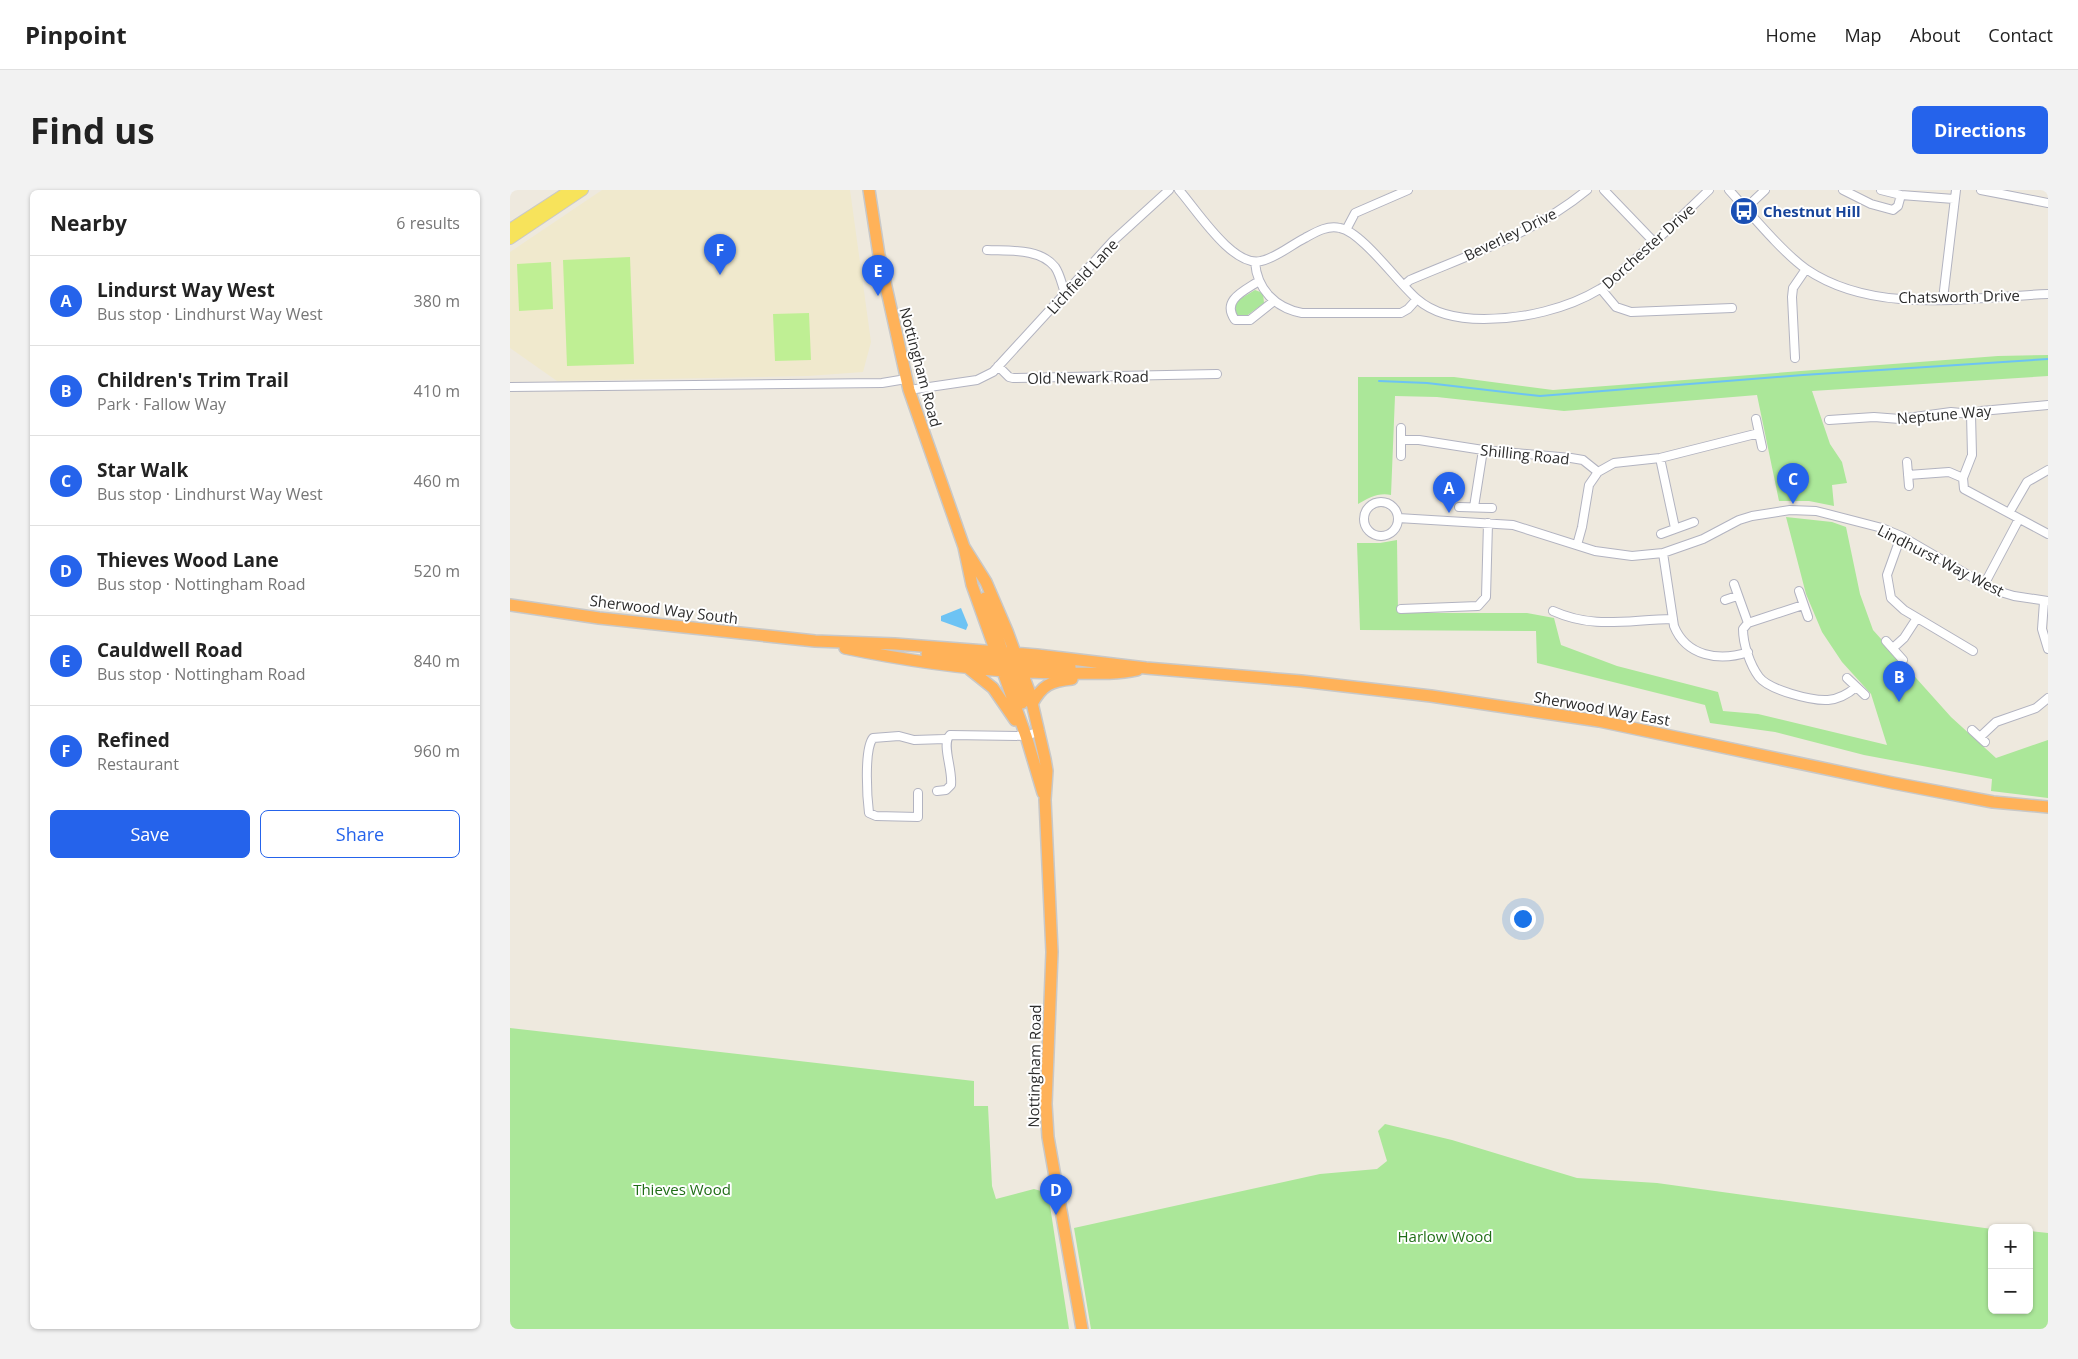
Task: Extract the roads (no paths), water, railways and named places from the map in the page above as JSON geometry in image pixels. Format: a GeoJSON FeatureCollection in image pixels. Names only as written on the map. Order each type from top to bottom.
{"type":"FeatureCollection","features":[{"type":"Feature","properties":{"kind":"highway","name":"Nottingham Road"},"geometry":{"type":"LineString","coordinates":[[870,190],[879,255],[908,385],[964,547],[972,585],[1008,662],[1032,704],[1040,731],[1047,771],[1045,800],[1052,952],[1046,1104],[1048,1137],[1082,1329]]}},
{"type":"Feature","properties":{"kind":"highway","name":"Nottingham Road"},"geometry":{"type":"LineString","coordinates":[[964,547],[986,582],[1026,736],[1045,800]]}},
{"type":"Feature","properties":{"kind":"highway","name":"Sherwood Way South"},"geometry":{"type":"LineString","coordinates":[[510,605],[599,618],[815,641],[894,644],[1008,662]]}},
{"type":"Feature","properties":{"kind":"highway","name":"Sherwood Way South"},"geometry":{"type":"LineString","coordinates":[[815,641],[913,661],[967,668],[1008,662]]}},
{"type":"Feature","properties":{"kind":"highway","name":"Sherwood Way East"},"geometry":{"type":"LineString","coordinates":[[1008,662],[1146,668],[1310,682],[1431,696],[1599,721],[1993,802],[2048,807]]}},
{"type":"Feature","properties":{"kind":"highway"},"geometry":{"type":"LineString","coordinates":[[1008,662],[1079,667],[1097,673]]}},
{"type":"Feature","properties":{"kind":"highway"},"geometry":{"type":"LineString","coordinates":[[967,668],[993,688],[1026,736]]}},
{"type":"Feature","properties":{"kind":"highway","name":"Sherwood Way East"},"geometry":{"type":"LineString","coordinates":[[1097,673],[1123,672],[1146,668]]}},
{"type":"Feature","properties":{"kind":"highway"},"geometry":{"type":"LineString","coordinates":[[1032,704],[1045,685],[1097,673]]}},
{"type":"Feature","properties":{"kind":"main road"},"geometry":{"type":"LineString","coordinates":[[510,229],[570,190]]}},
{"type":"Feature","properties":{"kind":"main road"},"geometry":{"type":"LineString","coordinates":[[510,238],[583,190]]}},
{"type":"Feature","properties":{"kind":"street","name":"Lichfield Lane"},"geometry":{"type":"LineString","coordinates":[[998,366],[1113,241],[1169,190]]}},
{"type":"Feature","properties":{"kind":"street"},"geometry":{"type":"LineString","coordinates":[[1179,190],[1235,254],[1246,261],[1255,262],[1262,261],[1323,229],[1338,227],[1346,230],[1355,212],[1408,190]]}},
{"type":"Feature","properties":{"kind":"street","name":"Beverley Drive"},"geometry":{"type":"LineString","coordinates":[[1404,285],[1410,280],[1485,250],[1545,221],[1587,190]]}},
{"type":"Feature","properties":{"kind":"street"},"geometry":{"type":"LineString","coordinates":[[1604,190],[1655,243]]}},
{"type":"Feature","properties":{"kind":"street","name":"Dorchester Drive"},"geometry":{"type":"LineString","coordinates":[[1346,230],[1360,241],[1417,299],[1428,307],[1448,315],[1472,319],[1510,319],[1575,301],[1601,289],[1655,243],[1709,190]]}},
{"type":"Feature","properties":{"kind":"street","name":"Chatsworth Drive"},"geometry":{"type":"LineString","coordinates":[[1729,190],[1806,269],[1838,284],[1884,298],[1943,299],[2048,294]]}},
{"type":"Feature","properties":{"kind":"street"},"geometry":{"type":"LineString","coordinates":[[1746,208],[1765,190]]}},
{"type":"Feature","properties":{"kind":"street"},"geometry":{"type":"LineString","coordinates":[[1843,190],[1871,204],[1893,210],[1898,206],[1901,195]]}},
{"type":"Feature","properties":{"kind":"street"},"geometry":{"type":"LineString","coordinates":[[1882,190],[1901,195],[1954,200]]}},
{"type":"Feature","properties":{"kind":"street"},"geometry":{"type":"LineString","coordinates":[[1943,299],[1956,190]]}},
{"type":"Feature","properties":{"kind":"street"},"geometry":{"type":"LineString","coordinates":[[1981,190],[2048,204]]}},
{"type":"Feature","properties":{"kind":"street"},"geometry":{"type":"LineString","coordinates":[[987,250],[1026,252],[1046,258],[1056,268],[1065,293]]}},
{"type":"Feature","properties":{"kind":"street"},"geometry":{"type":"LineString","coordinates":[[1255,262],[1259,281],[1274,301],[1286,310],[1302,313],[1401,313],[1408,310],[1417,299]]}},
{"type":"Feature","properties":{"kind":"street"},"geometry":{"type":"LineString","coordinates":[[1795,358],[1793,288],[1806,269]]}},
{"type":"Feature","properties":{"kind":"street"},"geometry":{"type":"LineString","coordinates":[[1259,281],[1233,298],[1230,313],[1235,320],[1250,320],[1274,301]]}},
{"type":"Feature","properties":{"kind":"street"},"geometry":{"type":"LineString","coordinates":[[1601,289],[1616,307],[1631,312],[1722,305],[1732,308]]}},
{"type":"Feature","properties":{"kind":"street"},"geometry":{"type":"LineString","coordinates":[[510,387],[882,383],[908,385],[977,380],[988,375],[998,366]]}},
{"type":"Feature","properties":{"kind":"street","name":"Old Newark Road"},"geometry":{"type":"LineString","coordinates":[[998,366],[1009,377],[1014,378],[1217,374]]}},
{"type":"Feature","properties":{"kind":"street","name":"Neptune Way"},"geometry":{"type":"LineString","coordinates":[[1829,420],[1874,417],[1905,419],[1951,412],[1971,414],[1981,410],[2048,406]]}},
{"type":"Feature","properties":{"kind":"street"},"geometry":{"type":"LineString","coordinates":[[1971,414],[1972,455],[1963,478],[1964,489],[2048,534]]}},
{"type":"Feature","properties":{"kind":"street"},"geometry":{"type":"LineString","coordinates":[[1756,419],[1762,447]]}},
{"type":"Feature","properties":{"kind":"street"},"geometry":{"type":"LineString","coordinates":[[1840,420],[1840,429]]}},
{"type":"Feature","properties":{"kind":"street"},"geometry":{"type":"LineString","coordinates":[[1401,428],[1401,456]]}},
{"type":"Feature","properties":{"kind":"street"},"geometry":{"type":"LineString","coordinates":[[1576,546],[1582,527],[1589,485],[1598,472],[1614,463],[1660,458],[1759,433]]}},
{"type":"Feature","properties":{"kind":"street","name":"Shilling Road"},"geometry":{"type":"LineString","coordinates":[[1401,440],[1435,442],[1483,450],[1577,459],[1583,460],[1598,472]]}},
{"type":"Feature","properties":{"kind":"street"},"geometry":{"type":"LineString","coordinates":[[1474,507],[1483,450]]}},
{"type":"Feature","properties":{"kind":"street"},"geometry":{"type":"LineString","coordinates":[[1660,458],[1675,528]]}},
{"type":"Feature","properties":{"kind":"street"},"geometry":{"type":"LineString","coordinates":[[1907,462],[1909,486]]}},
{"type":"Feature","properties":{"kind":"street"},"geometry":{"type":"LineString","coordinates":[[2009,512],[2027,482],[2048,470]]}},
{"type":"Feature","properties":{"kind":"street"},"geometry":{"type":"LineString","coordinates":[[1908,474],[1949,472],[1963,478]]}},
{"type":"Feature","properties":{"kind":"street"},"geometry":{"type":"LineString","coordinates":[[1382,502],[1394,507],[1398,518],[1393,530],[1382,535],[1370,530],[1365,518],[1370,506],[1382,502]]}},
{"type":"Feature","properties":{"kind":"street"},"geometry":{"type":"LineString","coordinates":[[1459,507],[1492,508]]}},
{"type":"Feature","properties":{"kind":"street","name":"Lindhurst Way West"},"geometry":{"type":"LineString","coordinates":[[1398,518],[1526,527],[1576,546],[1632,556],[1663,553],[1702,539],[1739,520],[1790,510],[1829,514],[1882,528],[1901,536],[1985,583],[1994,590],[2046,602]]}},
{"type":"Feature","properties":{"kind":"street"},"geometry":{"type":"LineString","coordinates":[[1985,583],[2019,519]]}},
{"type":"Feature","properties":{"kind":"street"},"geometry":{"type":"LineString","coordinates":[[1661,534],[1694,522]]}},
{"type":"Feature","properties":{"kind":"street"},"geometry":{"type":"LineString","coordinates":[[1401,609],[1478,606],[1486,597],[1488,523]]}},
{"type":"Feature","properties":{"kind":"street"},"geometry":{"type":"LineString","coordinates":[[1901,536],[1887,575],[1889,592],[1897,605],[1972,651]]}},
{"type":"Feature","properties":{"kind":"street"},"geometry":{"type":"LineString","coordinates":[[1663,553],[1673,619],[1678,637],[1686,646],[1696,651],[1721,658],[1748,652]]}},
{"type":"Feature","properties":{"kind":"street"},"geometry":{"type":"LineString","coordinates":[[1734,584],[1748,623]]}},
{"type":"Feature","properties":{"kind":"street"},"geometry":{"type":"LineString","coordinates":[[1799,591],[1808,617]]}},
{"type":"Feature","properties":{"kind":"street"},"geometry":{"type":"LineString","coordinates":[[1725,600],[1737,596]]}},
{"type":"Feature","properties":{"kind":"street"},"geometry":{"type":"LineString","coordinates":[[2046,602],[2042,629],[2048,649]]}},
{"type":"Feature","properties":{"kind":"street"},"geometry":{"type":"LineString","coordinates":[[1803,606],[1748,623],[1742,629],[1748,652],[1758,676],[1774,688],[1826,700],[1838,698],[1856,687]]}},
{"type":"Feature","properties":{"kind":"street"},"geometry":{"type":"LineString","coordinates":[[1553,610],[1564,616],[1583,621],[1615,623],[1673,619]]}},
{"type":"Feature","properties":{"kind":"street"},"geometry":{"type":"LineString","coordinates":[[1562,625],[1564,616]]}},
{"type":"Feature","properties":{"kind":"street"},"geometry":{"type":"LineString","coordinates":[[1893,648],[1904,638],[1917,618]]}},
{"type":"Feature","properties":{"kind":"street"},"geometry":{"type":"LineString","coordinates":[[1886,641],[1903,660]]}},
{"type":"Feature","properties":{"kind":"street"},"geometry":{"type":"LineString","coordinates":[[1847,678],[1865,696]]}},
{"type":"Feature","properties":{"kind":"street"},"geometry":{"type":"LineString","coordinates":[[1972,730],[1983,740],[1996,722],[2036,708],[2048,698]]}},
{"type":"Feature","properties":{"kind":"street"},"geometry":{"type":"LineString","coordinates":[[937,791],[946,790],[951,785],[951,763],[945,746],[946,739],[950,735],[1026,736],[1040,731]]}},
{"type":"Feature","properties":{"kind":"street"},"geometry":{"type":"LineString","coordinates":[[918,793],[918,817],[876,816],[869,813],[868,751],[871,741],[873,738],[899,736],[914,740],[946,739]]}},
{"type":"Feature","properties":{"kind":"water"},"geometry":{"type":"Polygon","coordinates":[[[961,608],[968,625],[966,630],[941,621],[941,616],[961,608]]]}},
{"type":"Feature","properties":{"kind":"waterway"},"geometry":{"type":"LineString","coordinates":[[1379,381],[1427,383],[1540,396],[1803,375],[2048,359]]}},
{"type":"Feature","properties":{"kind":"place","name":"Chestnut Hill"},"geometry":{"type":"Point","coordinates":[1744,211]}},
{"type":"Feature","properties":{"kind":"place","name":"Refined"},"geometry":{"type":"Point","coordinates":[720,275]}},
{"type":"Feature","properties":{"kind":"place","name":"Cauldwell Road"},"geometry":{"type":"Point","coordinates":[878,296]}},
{"type":"Feature","properties":{"kind":"place","name":"Star Walk"},"geometry":{"type":"Point","coordinates":[1793,504]}},
{"type":"Feature","properties":{"kind":"place","name":"Lindurst Way West"},"geometry":{"type":"Point","coordinates":[1449,513]}},
{"type":"Feature","properties":{"kind":"place","name":"Children's Trim Trail"},"geometry":{"type":"Point","coordinates":[1899,702]}},
{"type":"Feature","properties":{"kind":"place","name":"Thieves Wood Lane"},"geometry":{"type":"Point","coordinates":[1056,1215]}},
{"type":"Feature","properties":{"kind":"park label","name":"Thieves Wood"},"geometry":{"type":"Point","coordinates":[682,1189]}},
{"type":"Feature","properties":{"kind":"park label","name":"Harlow Wood"},"geometry":{"type":"Point","coordinates":[1445,1236]}}]}
